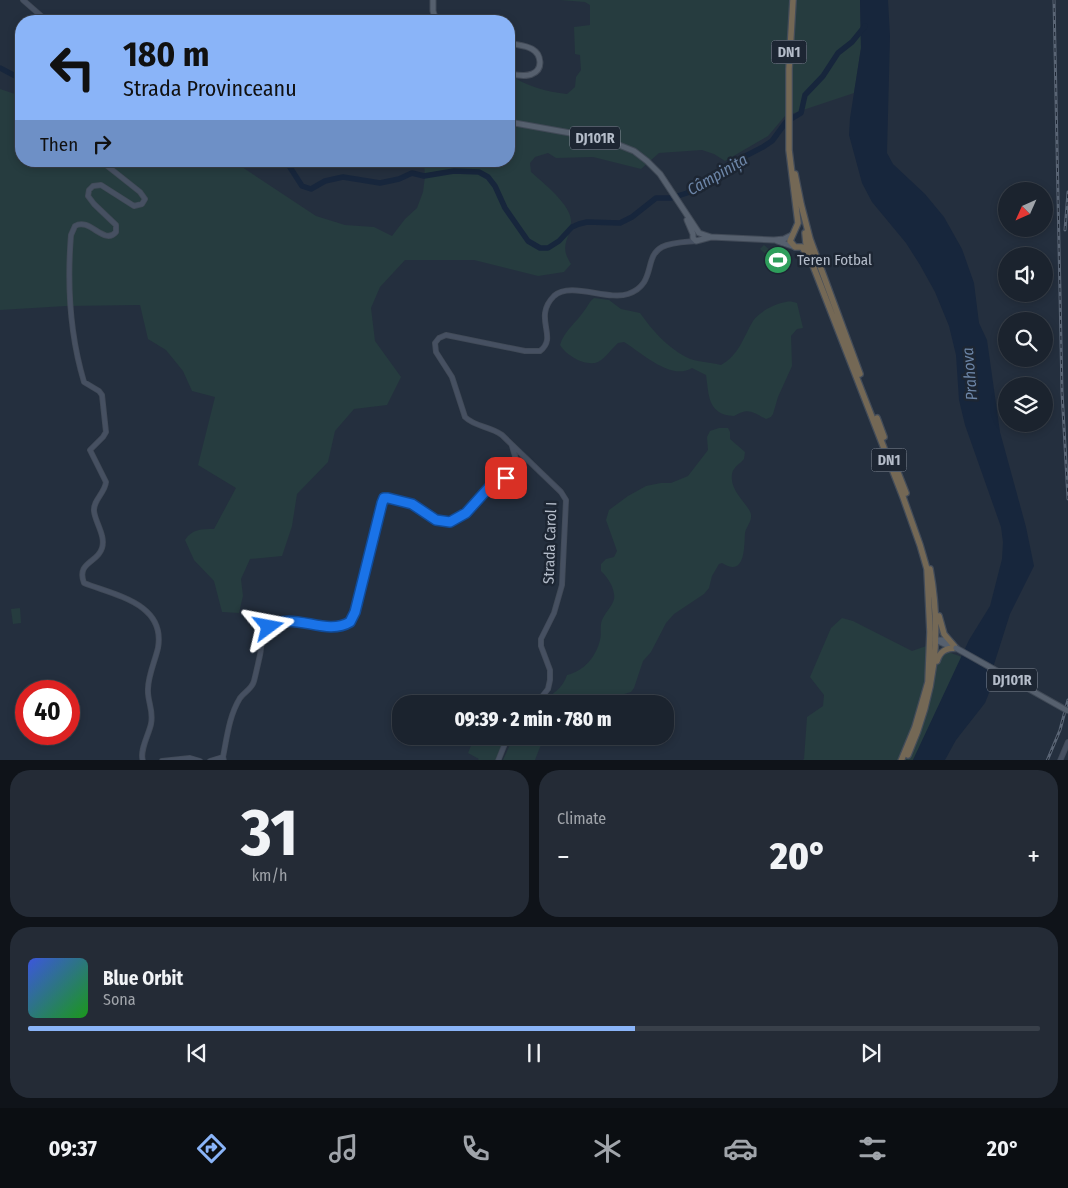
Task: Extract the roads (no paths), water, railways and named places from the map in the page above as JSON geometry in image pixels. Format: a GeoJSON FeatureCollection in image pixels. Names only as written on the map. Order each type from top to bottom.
{"type":"FeatureCollection","features":[{"type":"Feature","properties":{"kind":"highway","name":"DN1"},"geometry":{"type":"LineString","coordinates":[[795,0],[790,100],[791,176],[798,219],[790,240],[801,246],[810,259],[819,280],[898,484],[920,545],[927,575],[933,640],[926,691],[915,727],[901,760]]}},
{"type":"Feature","properties":{"kind":"highway","name":"DN1"},"geometry":{"type":"LineString","coordinates":[[791,131],[796,191],[805,235],[801,246],[832,300]]}},
{"type":"Feature","properties":{"kind":"highway","name":"DN1"},"geometry":{"type":"LineString","coordinates":[[795,174],[807,228],[832,300],[907,496],[924,544],[932,576],[935,608],[933,675],[924,712],[905,760]]}},
{"type":"Feature","properties":{"kind":"highway"},"geometry":{"type":"LineString","coordinates":[[793,234],[801,232],[805,235]]}},
{"type":"Feature","properties":{"kind":"highway"},"geometry":{"type":"LineString","coordinates":[[932,576],[936,590],[940,626],[946,637],[956,648]]}},
{"type":"Feature","properties":{"kind":"highway"},"geometry":{"type":"LineString","coordinates":[[933,675],[940,654],[948,649],[956,648]]}},
{"type":"Feature","properties":{"kind":"main road"},"geometry":{"type":"LineString","coordinates":[[433,0],[434,15]]}},
{"type":"Feature","properties":{"kind":"main road"},"geometry":{"type":"LineString","coordinates":[[515,44],[533,49],[538,54],[540,61],[539,68],[533,74],[515,74]]}},
{"type":"Feature","properties":{"kind":"main road","name":"DJ101R"},"geometry":{"type":"LineString","coordinates":[[515,123],[604,139],[634,151],[647,161],[666,183],[697,236]]}},
{"type":"Feature","properties":{"kind":"main road"},"geometry":{"type":"LineString","coordinates":[[697,236],[774,240],[784,239],[793,234]]}},
{"type":"Feature","properties":{"kind":"main road"},"geometry":{"type":"LineString","coordinates":[[774,240],[801,246]]}},
{"type":"Feature","properties":{"kind":"main road","name":"DJ101R"},"geometry":{"type":"LineString","coordinates":[[933,640],[944,640],[1068,711]]}},
{"type":"Feature","properties":{"kind":"street"},"geometry":{"type":"LineString","coordinates":[[23,0],[39,15]]}},
{"type":"Feature","properties":{"kind":"street"},"geometry":{"type":"LineString","coordinates":[[109,167],[140,192],[145,199],[142,204],[134,206],[101,185],[95,184],[89,190],[88,196],[113,222],[117,230],[115,234],[109,237],[82,223],[73,228],[71,240],[70,310],[84,381],[85,384],[101,393],[106,429],[103,437],[90,450],[106,482],[94,508],[103,540],[103,548],[84,568],[82,573],[83,581],[86,584],[132,600],[152,620],[158,636],[158,648],[148,689],[152,712],[149,732],[142,754],[143,760]]}},
{"type":"Feature","properties":{"kind":"street","name":"Strada Carol I"},"geometry":{"type":"LineString","coordinates":[[544,695],[550,680],[550,670],[541,646],[541,638],[554,613],[562,585],[566,504],[564,494],[496,430],[473,423],[465,417],[452,377],[434,346],[436,340],[450,335],[525,350],[540,350],[547,342],[545,309],[557,293],[570,290],[609,296],[627,295],[637,290],[645,282],[657,251],[697,236]]}},
{"type":"Feature","properties":{"kind":"street"},"geometry":{"type":"LineString","coordinates":[[512,444],[518,467]]}},
{"type":"Feature","properties":{"kind":"street"},"geometry":{"type":"LineString","coordinates":[[210,760],[224,759],[232,714],[240,698],[254,683],[260,642],[273,624],[283,621],[332,626],[346,625],[352,620],[383,500],[388,498],[408,502],[436,520],[450,522],[466,513],[493,483],[513,476],[518,467],[529,461]]}},
{"type":"Feature","properties":{"kind":"street"},"geometry":{"type":"LineString","coordinates":[[1060,760],[1068,742]]}},
{"type":"Feature","properties":{"kind":"street"},"geometry":{"type":"LineString","coordinates":[[498,760],[504,745]]}},
{"type":"Feature","properties":{"kind":"street"},"geometry":{"type":"LineString","coordinates":[[162,760],[190,758],[200,760]]}},
{"type":"Feature","properties":{"kind":"water","name":"Prahova"},"geometry":{"type":"Polygon","coordinates":[[[860,0],[888,0],[890,36],[887,153],[893,164],[925,194],[944,217],[962,249],[974,283],[979,323],[987,340],[998,418],[998,432],[1000,432],[1026,527],[1034,566],[1010,614],[990,677],[991,688],[985,703],[956,740],[945,760],[913,760],[969,640],[990,606],[1002,559],[1003,542],[1001,527],[965,425],[959,400],[956,355],[949,326],[935,292],[920,265],[906,243],[872,202],[862,183],[849,135],[861,48],[860,0]]]}},
{"type":"Feature","properties":{"kind":"waterway","name":"Câmpinița"},"geometry":{"type":"LineString","coordinates":[[290,167],[302,186],[311,189],[325,181],[343,177],[380,183],[399,179],[412,173],[424,176],[454,171],[479,172],[488,177],[495,186],[505,208],[528,241],[540,248],[548,248],[559,241],[572,227],[579,224],[587,222],[620,223],[632,217],[656,198],[671,198],[687,193],[728,165],[772,141],[786,122],[801,113],[805,95],[823,76],[838,53],[852,42],[865,26]]}},
{"type":"Feature","properties":{"kind":"waterway","name":"Câmpinița"},"geometry":{"type":"LineString","coordinates":[[0,68],[15,76]]}},
{"type":"Feature","properties":{"kind":"railway"},"geometry":{"type":"LineString","coordinates":[[1054,0],[1062,392],[1068,499]]}},
{"type":"Feature","properties":{"kind":"railway"},"geometry":{"type":"LineString","coordinates":[[1065,230],[1068,192]]}},
{"type":"Feature","properties":{"kind":"railway"},"geometry":{"type":"LineString","coordinates":[[1047,760],[1060,730],[1068,700]]}},
{"type":"Feature","properties":{"kind":"place","name":"Teren Fotbal"},"geometry":{"type":"Point","coordinates":[778,260]}}]}
